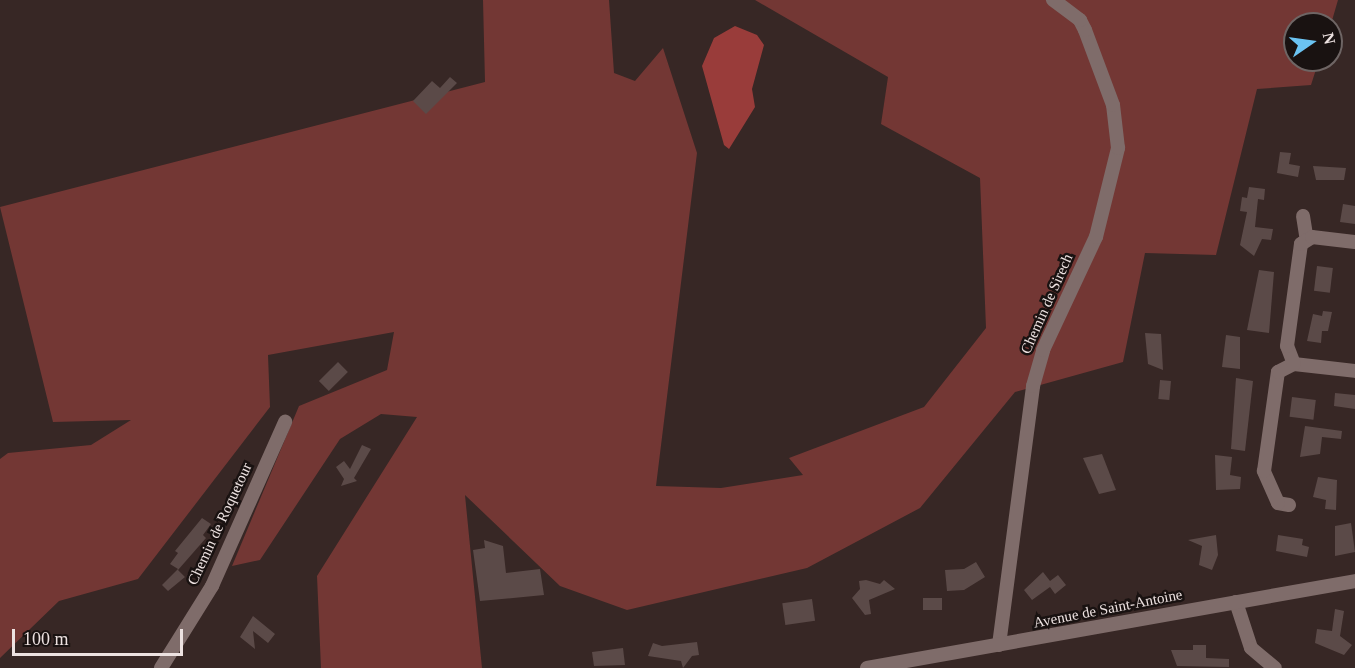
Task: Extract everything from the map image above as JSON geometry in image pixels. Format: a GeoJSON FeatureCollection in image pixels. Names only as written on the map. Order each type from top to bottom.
{"type":"FeatureCollection","features":[{"type":"Feature","properties":{"kind":"street","name":"Chemin de Sirech"},"geometry":{"type":"LineString","coordinates":[[999,645],[1033,386],[1043,350],[1096,237],[1118,148],[1113,105],[1085,30],[1080,20],[1053,0]]}},
{"type":"Feature","properties":{"kind":"street"},"geometry":{"type":"LineString","coordinates":[[1294,364],[1287,346],[1304,242],[1303,216]]}},
{"type":"Feature","properties":{"kind":"street"},"geometry":{"type":"LineString","coordinates":[[1304,242],[1355,242]]}},
{"type":"Feature","properties":{"kind":"street"},"geometry":{"type":"LineString","coordinates":[[1289,506],[1278,503],[1264,471],[1278,372],[1294,364],[1355,371]]}},
{"type":"Feature","properties":{"kind":"street","name":"Chemin de Roquetour"},"geometry":{"type":"LineString","coordinates":[[160,668],[212,586],[285,422]]}},
{"type":"Feature","properties":{"kind":"street","name":"Avenue de Saint-Antoine"},"geometry":{"type":"LineString","coordinates":[[867,668],[1355,581]]}},
{"type":"Feature","properties":{"kind":"street"},"geometry":{"type":"LineString","coordinates":[[1236,602],[1251,648],[1275,668]]}},
{"type":"Feature","properties":{"kind":"shaded area"},"geometry":{"type":"Polygon","coordinates":[[[483,0],[609,0],[614,73],[635,81],[663,48],[697,153],[656,486],[721,488],[803,475],[789,458],[924,407],[986,328],[980,178],[881,124],[888,77],[755,0],[1338,0],[1334,12],[1283,12],[1283,72],[1315,72],[1311,85],[1257,89],[1216,255],[1145,253],[1123,362],[1015,392],[920,508],[807,568],[627,610],[560,586],[465,495],[482,668],[321,668],[317,576],[417,417],[381,414],[340,439],[260,560],[232,566],[299,406],[387,370],[394,332],[268,355],[270,407],[138,579],[59,601],[0,658],[0,459],[8,453],[91,445],[131,420],[53,422],[0,207],[485,82],[483,0]]]}},
{"type":"Feature","properties":{"kind":"shaded area"},"geometry":{"type":"Polygon","coordinates":[[[735,26],[757,35],[764,45],[752,89],[755,107],[729,149],[724,145],[702,66],[714,38],[735,26]]]}},
{"type":"Feature","properties":{"kind":"building"},"geometry":{"type":"Polygon","coordinates":[[[450,77],[457,83],[426,114],[413,101],[432,81],[440,88],[450,77]]]}},
{"type":"Feature","properties":{"kind":"building"},"geometry":{"type":"Polygon","coordinates":[[[1280,152],[1291,153],[1289,164],[1300,166],[1298,177],[1277,173],[1280,152]]]}},
{"type":"Feature","properties":{"kind":"building"},"geometry":{"type":"Polygon","coordinates":[[[1313,166],[1346,168],[1344,180],[1316,180],[1313,166]]]}},
{"type":"Feature","properties":{"kind":"building"},"geometry":{"type":"Polygon","coordinates":[[[1249,187],[1265,189],[1264,200],[1258,199],[1255,227],[1273,229],[1271,240],[1262,239],[1254,256],[1240,245],[1247,212],[1240,211],[1242,197],[1247,198],[1249,187]]]}},
{"type":"Feature","properties":{"kind":"building"},"geometry":{"type":"Polygon","coordinates":[[[1343,204],[1355,206],[1355,224],[1340,222],[1343,204]]]}},
{"type":"Feature","properties":{"kind":"building"},"geometry":{"type":"Polygon","coordinates":[[[1317,266],[1333,268],[1330,293],[1314,291],[1317,266]]]}},
{"type":"Feature","properties":{"kind":"building"},"geometry":{"type":"Polygon","coordinates":[[[1259,270],[1274,272],[1269,333],[1247,330],[1259,270]]]}},
{"type":"Feature","properties":{"kind":"building"},"geometry":{"type":"Polygon","coordinates":[[[1323,311],[1332,312],[1328,331],[1322,331],[1321,343],[1307,341],[1313,314],[1322,316],[1323,311]]]}},
{"type":"Feature","properties":{"kind":"building"},"geometry":{"type":"Polygon","coordinates":[[[1145,333],[1161,334],[1163,370],[1148,364],[1145,333]]]}},
{"type":"Feature","properties":{"kind":"building"},"geometry":{"type":"Polygon","coordinates":[[[1226,335],[1240,337],[1240,369],[1222,367],[1226,335]]]}},
{"type":"Feature","properties":{"kind":"building"},"geometry":{"type":"Polygon","coordinates":[[[338,362],[348,372],[329,391],[319,381],[338,362]]]}},
{"type":"Feature","properties":{"kind":"building"},"geometry":{"type":"Polygon","coordinates":[[[1236,378],[1253,381],[1245,451],[1231,449],[1236,378]]]}},
{"type":"Feature","properties":{"kind":"building"},"geometry":{"type":"Polygon","coordinates":[[[1160,380],[1171,381],[1169,400],[1158,399],[1160,380]]]}},
{"type":"Feature","properties":{"kind":"building"},"geometry":{"type":"Polygon","coordinates":[[[1335,393],[1355,395],[1355,409],[1334,406],[1335,393]]]}},
{"type":"Feature","properties":{"kind":"building"},"geometry":{"type":"Polygon","coordinates":[[[1292,397],[1316,400],[1313,420],[1290,417],[1292,397]]]}},
{"type":"Feature","properties":{"kind":"building"},"geometry":{"type":"Polygon","coordinates":[[[1305,426],[1342,431],[1341,439],[1322,437],[1320,454],[1300,457],[1305,426]]]}},
{"type":"Feature","properties":{"kind":"building"},"geometry":{"type":"Polygon","coordinates":[[[362,445],[371,449],[354,478],[357,481],[341,486],[344,479],[336,467],[344,461],[350,469],[362,445]]]}},
{"type":"Feature","properties":{"kind":"building"},"geometry":{"type":"Polygon","coordinates":[[[1102,454],[1116,490],[1099,494],[1083,458],[1102,454]]]}},
{"type":"Feature","properties":{"kind":"building"},"geometry":{"type":"Polygon","coordinates":[[[1215,455],[1232,457],[1230,475],[1241,477],[1240,489],[1216,490],[1215,455]]]}},
{"type":"Feature","properties":{"kind":"building"},"geometry":{"type":"Polygon","coordinates":[[[1318,477],[1337,480],[1336,510],[1325,509],[1326,500],[1313,497],[1318,477]]]}},
{"type":"Feature","properties":{"kind":"building"},"geometry":{"type":"Polygon","coordinates":[[[202,518],[211,524],[203,535],[206,538],[178,570],[185,577],[168,591],[162,585],[178,569],[170,564],[178,553],[175,551],[202,518]]]}},
{"type":"Feature","properties":{"kind":"building"},"geometry":{"type":"Polygon","coordinates":[[[1351,523],[1355,552],[1335,556],[1335,526],[1351,523]]]}},
{"type":"Feature","properties":{"kind":"building"},"geometry":{"type":"Polygon","coordinates":[[[1216,535],[1218,555],[1212,570],[1199,565],[1202,546],[1188,540],[1216,535]]]}},
{"type":"Feature","properties":{"kind":"building"},"geometry":{"type":"Polygon","coordinates":[[[1278,535],[1303,539],[1302,545],[1309,547],[1307,557],[1276,551],[1278,535]]]}},
{"type":"Feature","properties":{"kind":"building"},"geometry":{"type":"Polygon","coordinates":[[[484,540],[503,546],[506,573],[540,569],[544,595],[480,601],[473,550],[485,548],[484,540]]]}},
{"type":"Feature","properties":{"kind":"building"},"geometry":{"type":"Polygon","coordinates":[[[976,562],[985,577],[964,590],[947,591],[945,570],[964,569],[976,562]]]}},
{"type":"Feature","properties":{"kind":"building"},"geometry":{"type":"Polygon","coordinates":[[[1043,572],[1050,581],[1058,575],[1066,585],[1055,594],[1050,587],[1032,600],[1024,590],[1043,572]]]}},
{"type":"Feature","properties":{"kind":"building"},"geometry":{"type":"Polygon","coordinates":[[[866,580],[880,584],[884,580],[895,589],[869,600],[871,614],[865,615],[852,598],[860,589],[859,581],[866,580]]]}},
{"type":"Feature","properties":{"kind":"building"},"geometry":{"type":"Polygon","coordinates":[[[923,598],[942,598],[942,610],[923,610],[923,598]]]}},
{"type":"Feature","properties":{"kind":"building"},"geometry":{"type":"Polygon","coordinates":[[[812,599],[815,621],[785,625],[782,603],[812,599]]]}},
{"type":"Feature","properties":{"kind":"building"},"geometry":{"type":"Polygon","coordinates":[[[1335,609],[1344,611],[1340,636],[1352,645],[1344,655],[1315,643],[1317,629],[1332,631],[1335,609]]]}},
{"type":"Feature","properties":{"kind":"building"},"geometry":{"type":"Polygon","coordinates":[[[253,616],[275,634],[268,643],[253,631],[255,649],[240,637],[253,616]]]}},
{"type":"Feature","properties":{"kind":"building"},"geometry":{"type":"Polygon","coordinates":[[[697,642],[699,655],[692,656],[683,668],[681,661],[648,656],[653,643],[662,646],[697,642]]]}},
{"type":"Feature","properties":{"kind":"building"},"geometry":{"type":"Polygon","coordinates":[[[1193,645],[1206,645],[1206,658],[1229,659],[1229,667],[1177,666],[1171,650],[1193,650],[1193,645]]]}},
{"type":"Feature","properties":{"kind":"building"},"geometry":{"type":"Polygon","coordinates":[[[623,648],[625,665],[594,666],[592,652],[623,648]]]}}]}
